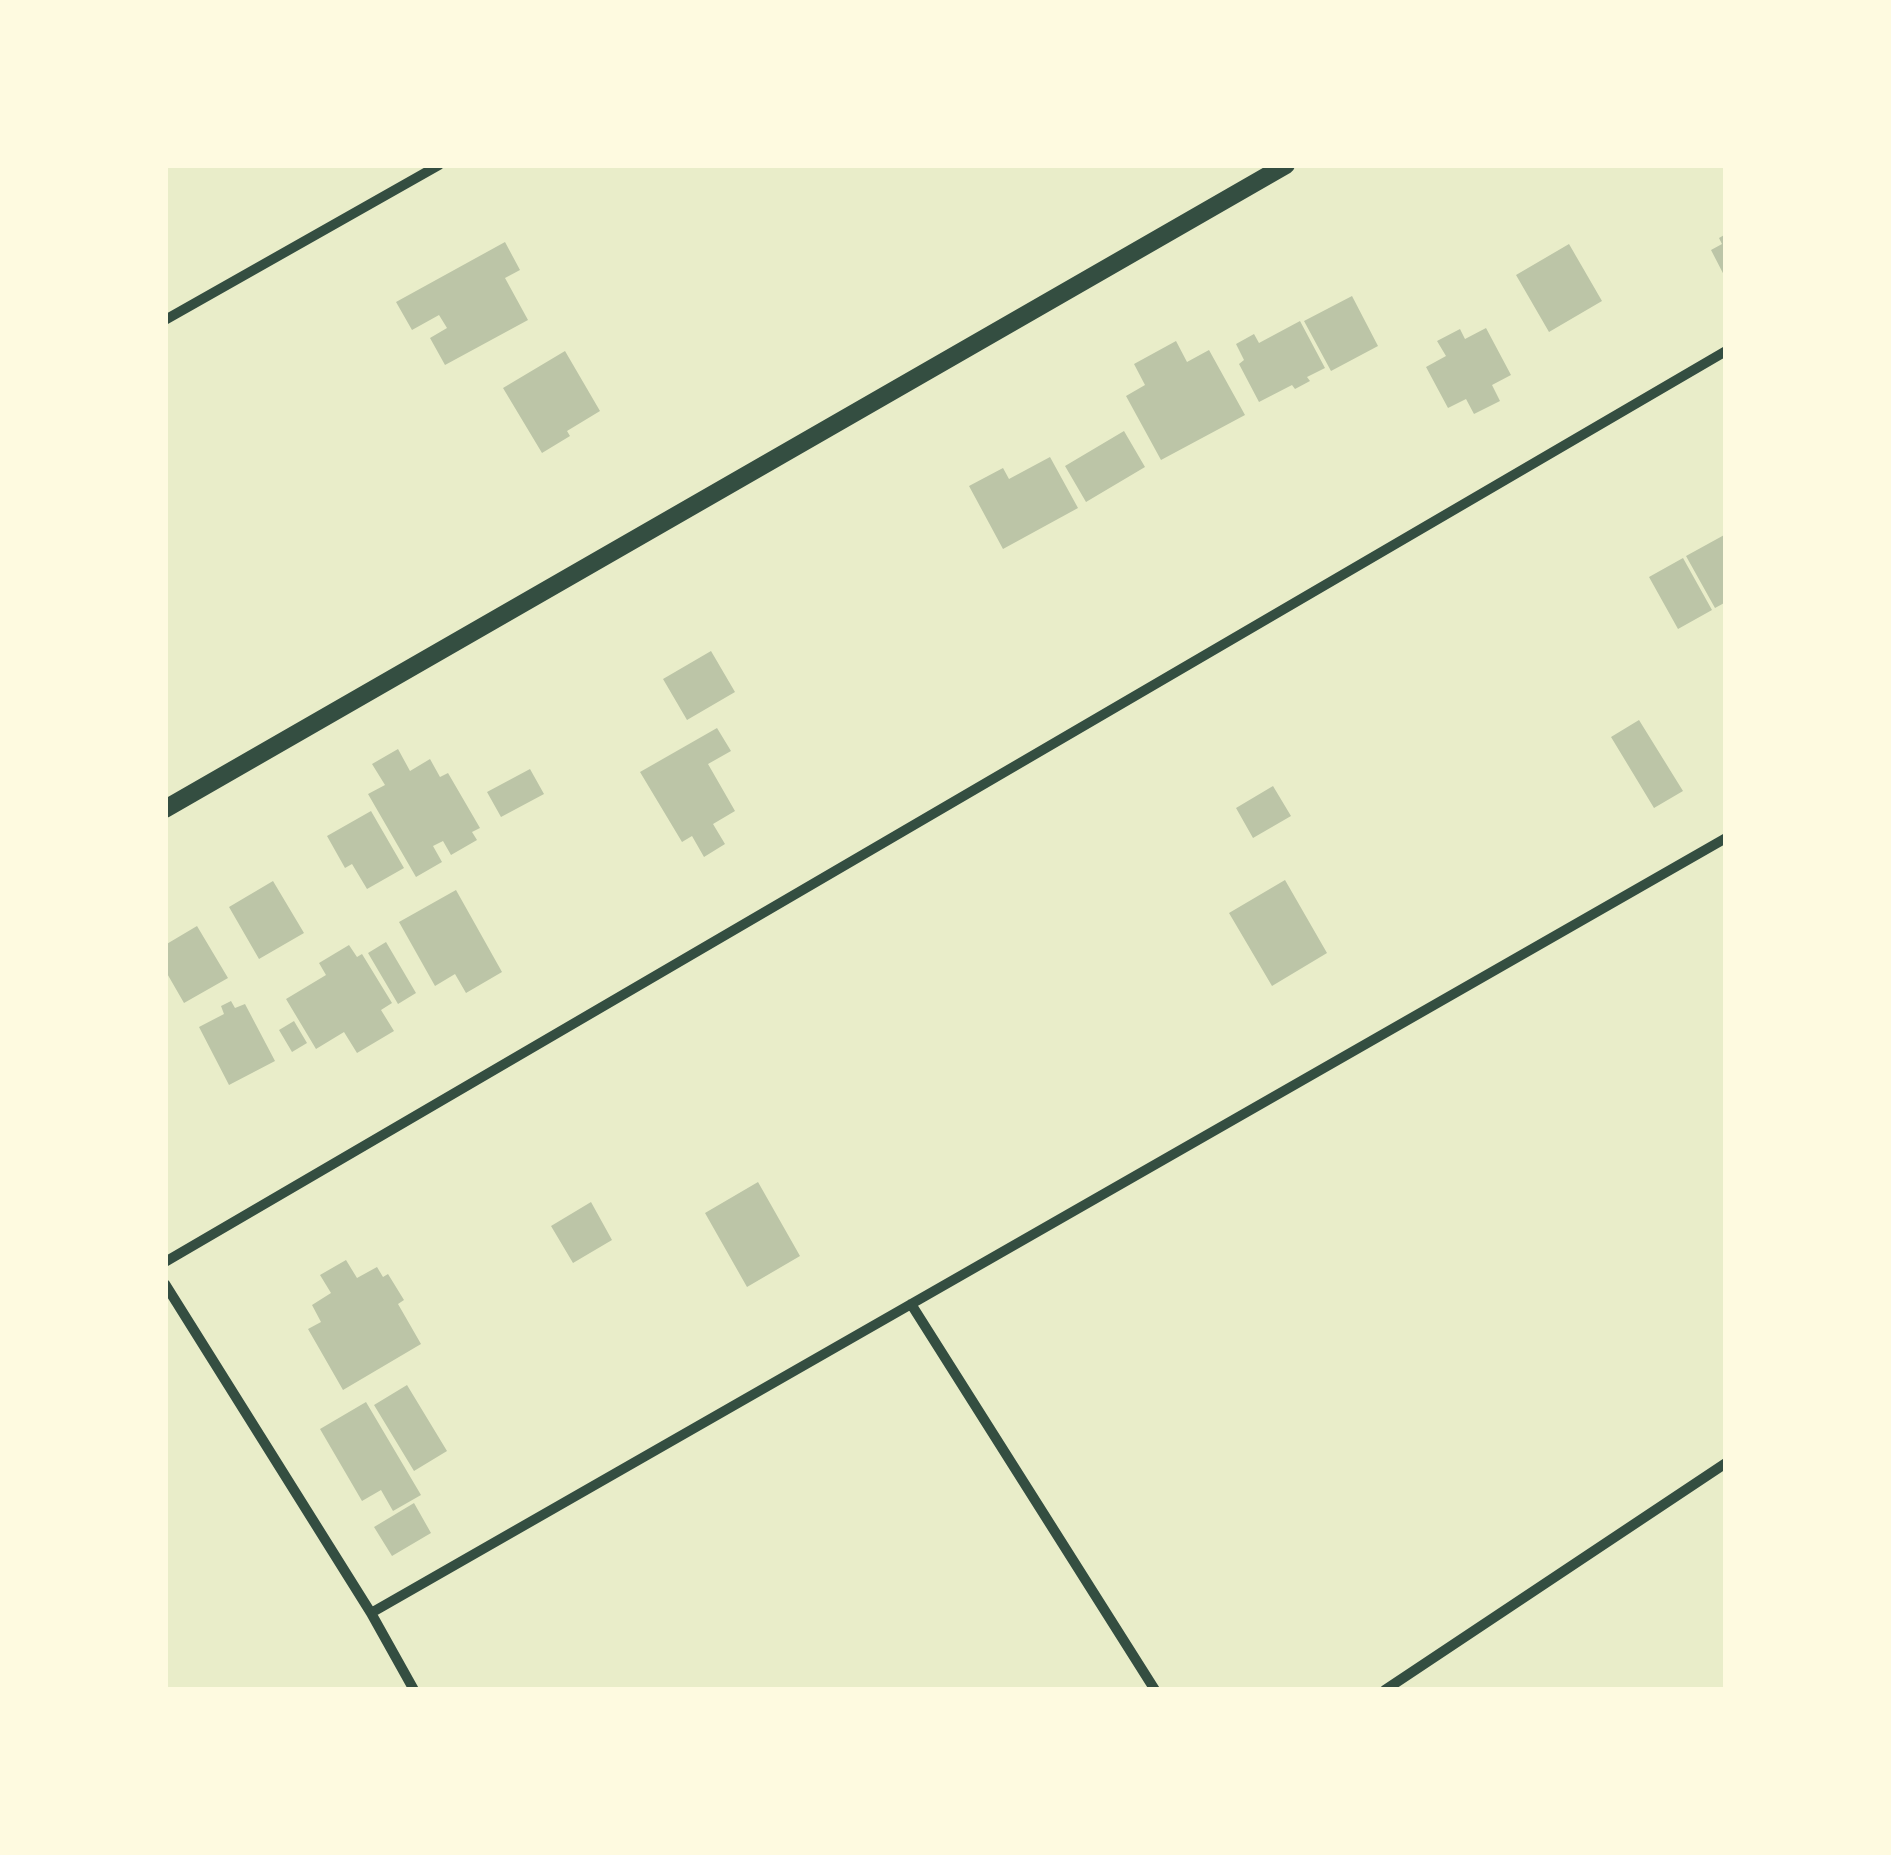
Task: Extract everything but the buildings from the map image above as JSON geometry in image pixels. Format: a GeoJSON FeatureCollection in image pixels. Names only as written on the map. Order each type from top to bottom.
{"type":"FeatureCollection","features":[{"type":"Feature","properties":{"kind":"street"},"geometry":{"type":"LineString","coordinates":[[165,320],[439,165]]}},
{"type":"Feature","properties":{"kind":"street"},"geometry":{"type":"LineString","coordinates":[[165,809],[1286,165]]}},
{"type":"Feature","properties":{"kind":"street"},"geometry":{"type":"LineString","coordinates":[[165,1262],[1726,351]]}},
{"type":"Feature","properties":{"kind":"street"},"geometry":{"type":"LineString","coordinates":[[370,1612],[1726,838]]}},
{"type":"Feature","properties":{"kind":"street"},"geometry":{"type":"LineString","coordinates":[[165,1284],[370,1612],[414,1690]]}},
{"type":"Feature","properties":{"kind":"street"},"geometry":{"type":"LineString","coordinates":[[911,1304],[1155,1690]]}},
{"type":"Feature","properties":{"kind":"street"},"geometry":{"type":"LineString","coordinates":[[1385,1690],[1726,1463]]}}]}
